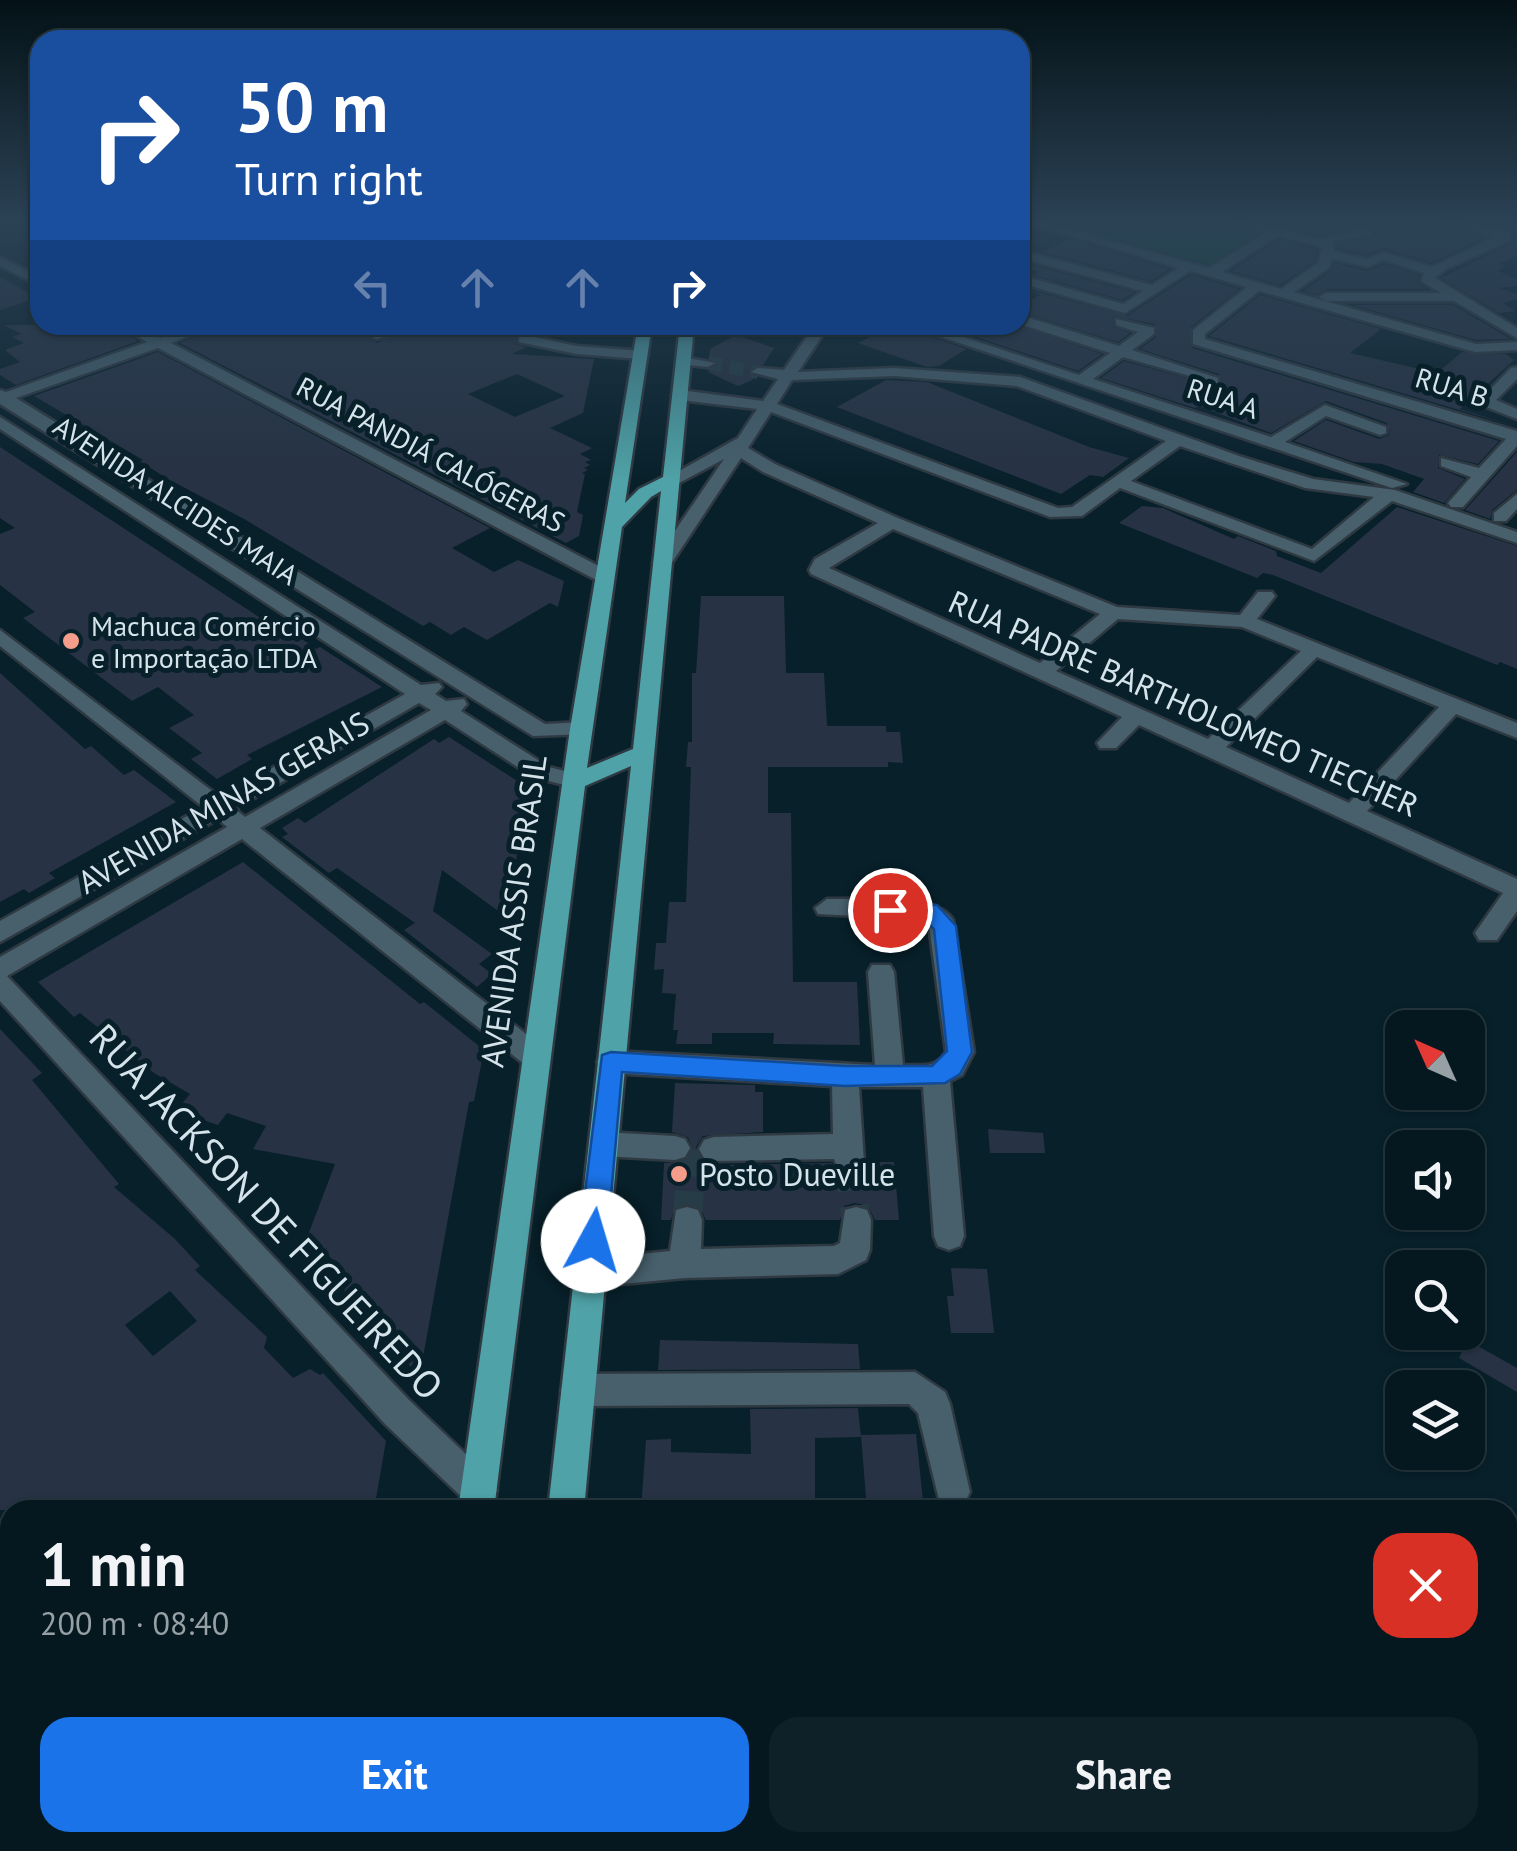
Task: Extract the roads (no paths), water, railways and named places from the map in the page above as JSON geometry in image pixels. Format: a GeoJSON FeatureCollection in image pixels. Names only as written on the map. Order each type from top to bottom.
{"type":"FeatureCollection","features":[{"type":"Feature","properties":{"kind":"main road","name":"AVENIDA ASSIS BRASIL"},"geometry":{"type":"LineString","coordinates":[[477,1500],[534,1056],[644,335]]}},
{"type":"Feature","properties":{"kind":"main road"},"geometry":{"type":"LineString","coordinates":[[567,1500],[686,335]]}},
{"type":"Feature","properties":{"kind":"main road"},"geometry":{"type":"LineString","coordinates":[[616,523],[644,493],[673,479]]}},
{"type":"Feature","properties":{"kind":"main road"},"geometry":{"type":"LineString","coordinates":[[576,781],[641,754]]}},
{"type":"Feature","properties":{"kind":"street"},"geometry":{"type":"LineString","coordinates":[[1080,380],[1149,332],[1122,315],[1100,308]]}},
{"type":"Feature","properties":{"kind":"street"},"geometry":{"type":"LineString","coordinates":[[1122,315],[1130,308]]}},
{"type":"Feature","properties":{"kind":"street"},"geometry":{"type":"LineString","coordinates":[[1172,367],[1200,342],[1198,332],[1228,308]]}},
{"type":"Feature","properties":{"kind":"street"},"geometry":{"type":"LineString","coordinates":[[1334,308],[1475,348],[1517,371],[1486,402],[1517,414]]}},
{"type":"Feature","properties":{"kind":"street"},"geometry":{"type":"LineString","coordinates":[[1474,308],[1517,334]]}},
{"type":"Feature","properties":{"kind":"street"},"geometry":{"type":"LineString","coordinates":[[1030,322],[1212,381]]}},
{"type":"Feature","properties":{"kind":"street","name":"RUA PANDIÁ CALÓGERAS"},"geometry":{"type":"LineString","coordinates":[[146,335],[605,577]]}},
{"type":"Feature","properties":{"kind":"street"},"geometry":{"type":"LineString","coordinates":[[2,397],[181,335]]}},
{"type":"Feature","properties":{"kind":"street"},"geometry":{"type":"LineString","coordinates":[[662,563],[815,335]]}},
{"type":"Feature","properties":{"kind":"street","name":"RUA A"},"geometry":{"type":"LineString","coordinates":[[943,335],[1508,520]]}},
{"type":"Feature","properties":{"kind":"street"},"geometry":{"type":"LineString","coordinates":[[524,339],[577,350],[641,354]]}},
{"type":"Feature","properties":{"kind":"street","name":"RUA B"},"geometry":{"type":"LineString","coordinates":[[1200,342],[1517,436]]}},
{"type":"Feature","properties":{"kind":"street"},"geometry":{"type":"LineString","coordinates":[[1475,348],[1517,346]]}},
{"type":"Feature","properties":{"kind":"street"},"geometry":{"type":"LineString","coordinates":[[683,361],[708,363]]}},
{"type":"Feature","properties":{"kind":"street"},"geometry":{"type":"LineString","coordinates":[[758,372],[810,378],[894,372],[962,374],[1020,382],[1311,484],[1389,494],[1517,538]]}},
{"type":"Feature","properties":{"kind":"street"},"geometry":{"type":"LineString","coordinates":[[788,412],[810,378]]}},
{"type":"Feature","properties":{"kind":"street"},"geometry":{"type":"LineString","coordinates":[[680,395],[788,412],[1056,513],[1076,512],[1178,440]]}},
{"type":"Feature","properties":{"kind":"street","name":"AVENIDA ALCIDES MAIA"},"geometry":{"type":"LineString","coordinates":[[2,397],[541,730],[581,729]]}},
{"type":"Feature","properties":{"kind":"street"},"geometry":{"type":"LineString","coordinates":[[1272,443],[1324,410],[1380,430]]}},
{"type":"Feature","properties":{"kind":"street","name":"AVENIDA ALCIDES MAIA"},"geometry":{"type":"LineString","coordinates":[[0,422],[541,772],[576,781]]}},
{"type":"Feature","properties":{"kind":"street"},"geometry":{"type":"LineString","coordinates":[[1456,503],[1517,436]]}},
{"type":"Feature","properties":{"kind":"street"},"geometry":{"type":"LineString","coordinates":[[673,479],[738,452],[892,522],[1114,613],[1245,621],[1517,732]]}},
{"type":"Feature","properties":{"kind":"street"},"geometry":{"type":"LineString","coordinates":[[1447,462],[1482,475]]}},
{"type":"Feature","properties":{"kind":"street"},"geometry":{"type":"LineString","coordinates":[[1119,482],[1314,556],[1389,494]]}},
{"type":"Feature","properties":{"kind":"street"},"geometry":{"type":"LineString","coordinates":[[1508,520],[1517,499]]}},
{"type":"Feature","properties":{"kind":"street","name":"RUA PADRE BARTHOLOMEO TIECHER"},"geometry":{"type":"LineString","coordinates":[[892,522],[822,563],[818,570],[1517,890]]}},
{"type":"Feature","properties":{"kind":"street"},"geometry":{"type":"LineString","coordinates":[[1245,621],[1265,596]]}},
{"type":"Feature","properties":{"kind":"street"},"geometry":{"type":"LineString","coordinates":[[1041,673],[1114,613]]}},
{"type":"Feature","properties":{"kind":"street"},"geometry":{"type":"LineString","coordinates":[[0,636],[534,1056]]}},
{"type":"Feature","properties":{"kind":"street"},"geometry":{"type":"LineString","coordinates":[[1210,750],[1315,648]]}},
{"type":"Feature","properties":{"kind":"street","name":"AVENIDA MINAS GERAIS"},"geometry":{"type":"LineString","coordinates":[[0,932],[454,675]]}},
{"type":"Feature","properties":{"kind":"street","name":"AVENIDA MINAS GERAIS"},"geometry":{"type":"LineString","coordinates":[[0,969],[478,691]]}},
{"type":"Feature","properties":{"kind":"street"},"geometry":{"type":"LineString","coordinates":[[1352,814],[1452,705]]}},
{"type":"Feature","properties":{"kind":"street"},"geometry":{"type":"LineString","coordinates":[[1108,743],[1135,716]]}},
{"type":"Feature","properties":{"kind":"street"},"geometry":{"type":"LineString","coordinates":[[1488,932],[1517,890]]}},
{"type":"Feature","properties":{"kind":"street"},"geometry":{"type":"LineString","coordinates":[[611,1062],[845,1076],[936,1076],[952,1066],[960,1052],[941,920],[921,910],[827,908]]}},
{"type":"Feature","properties":{"kind":"street"},"geometry":{"type":"LineString","coordinates":[[881,972],[890,1074]]}},
{"type":"Feature","properties":{"kind":"street","name":"RUA JACKSON DE FIGUEIREDO"},"geometry":{"type":"LineString","coordinates":[[0,984],[477,1500]]}},
{"type":"Feature","properties":{"kind":"street"},"geometry":{"type":"LineString","coordinates":[[714,1149],[849,1154],[845,1076]]}},
{"type":"Feature","properties":{"kind":"street"},"geometry":{"type":"LineString","coordinates":[[936,1076],[950,1236]]}},
{"type":"Feature","properties":{"kind":"street"},"geometry":{"type":"LineString","coordinates":[[603,1144],[675,1148]]}},
{"type":"Feature","properties":{"kind":"street"},"geometry":{"type":"LineString","coordinates":[[685,1264],[688,1220]]}},
{"type":"Feature","properties":{"kind":"street"},"geometry":{"type":"LineString","coordinates":[[590,1273],[685,1264],[838,1260],[855,1250],[856,1220]]}},
{"type":"Feature","properties":{"kind":"street"},"geometry":{"type":"LineString","coordinates":[[578,1390],[915,1388],[934,1404],[952,1492]]}},
{"type":"Feature","properties":{"kind":"tunnel"},"geometry":{"type":"LineString","coordinates":[[708,363],[758,372]]}},
{"type":"Feature","properties":{"kind":"tunnel"},"geometry":{"type":"LineString","coordinates":[[687,1220],[693,1149]]}},
{"type":"Feature","properties":{"kind":"tunnel"},"geometry":{"type":"LineString","coordinates":[[849,1162],[856,1220]]}},
{"type":"Feature","properties":{"kind":"place","name":"Machuca Comércio e Importação LTDA"},"geometry":{"type":"Point","coordinates":[71,641]}},
{"type":"Feature","properties":{"kind":"place","name":"Posto Dueville"},"geometry":{"type":"Point","coordinates":[679,1174]}}]}
